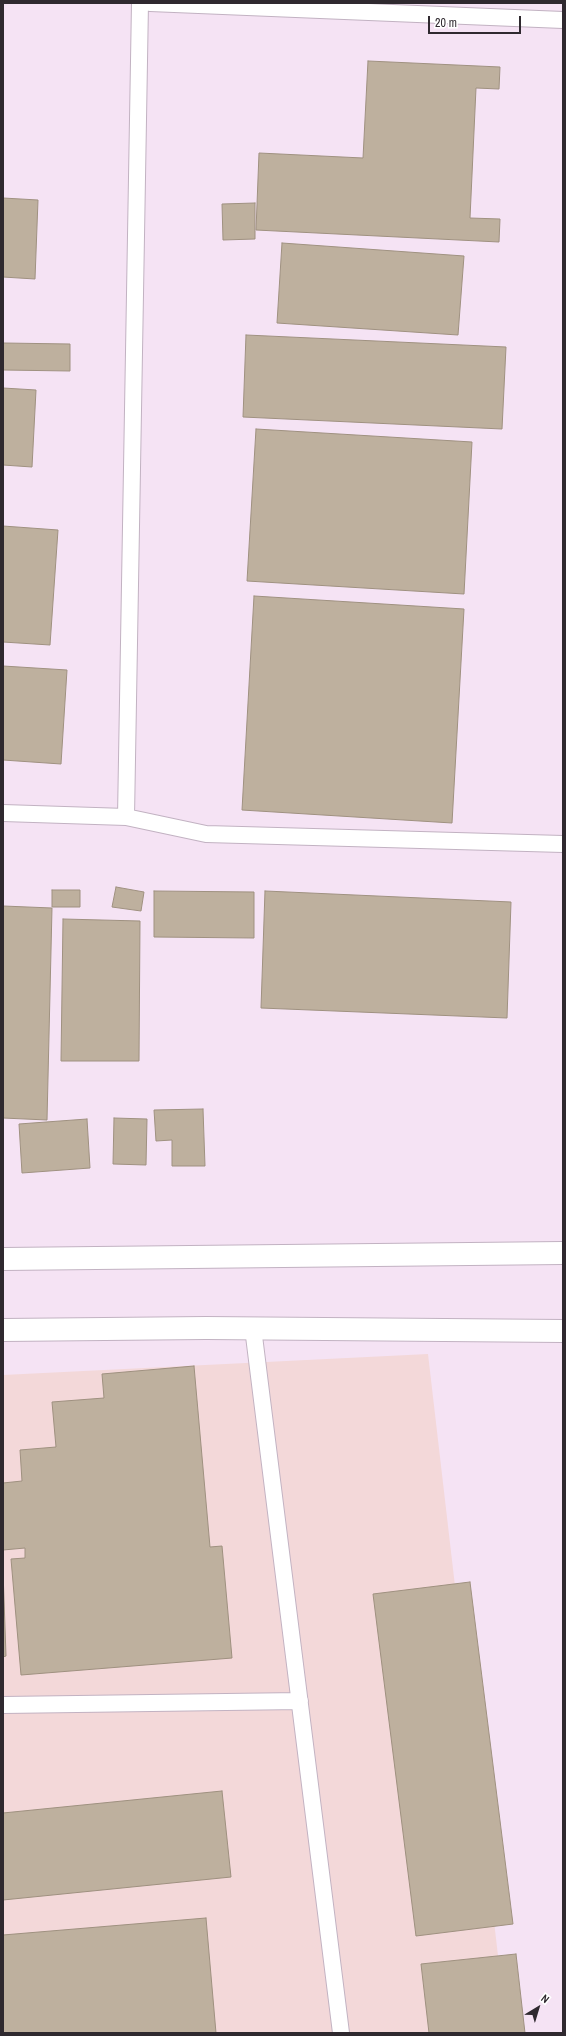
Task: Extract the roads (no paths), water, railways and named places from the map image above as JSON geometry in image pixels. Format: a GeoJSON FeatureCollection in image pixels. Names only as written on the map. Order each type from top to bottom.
{"type":"FeatureCollection","features":[{"type":"Feature","properties":{"kind":"street"},"geometry":{"type":"LineString","coordinates":[[3,1259],[563,1253]]}},
{"type":"Feature","properties":{"kind":"street"},"geometry":{"type":"LineString","coordinates":[[3,1330],[253,1328],[563,1331]]}},
{"type":"Feature","properties":{"kind":"lane"},"geometry":{"type":"LineString","coordinates":[[126,817],[140,3]]}},
{"type":"Feature","properties":{"kind":"lane"},"geometry":{"type":"LineString","coordinates":[[150,3],[563,20]]}},
{"type":"Feature","properties":{"kind":"lane"},"geometry":{"type":"LineString","coordinates":[[3,812],[126,817],[206,834],[563,844]]}},
{"type":"Feature","properties":{"kind":"lane"},"geometry":{"type":"LineString","coordinates":[[253,1328],[341,2033]]}},
{"type":"Feature","properties":{"kind":"lane"},"geometry":{"type":"LineString","coordinates":[[3,1705],[300,1701]]}}]}
